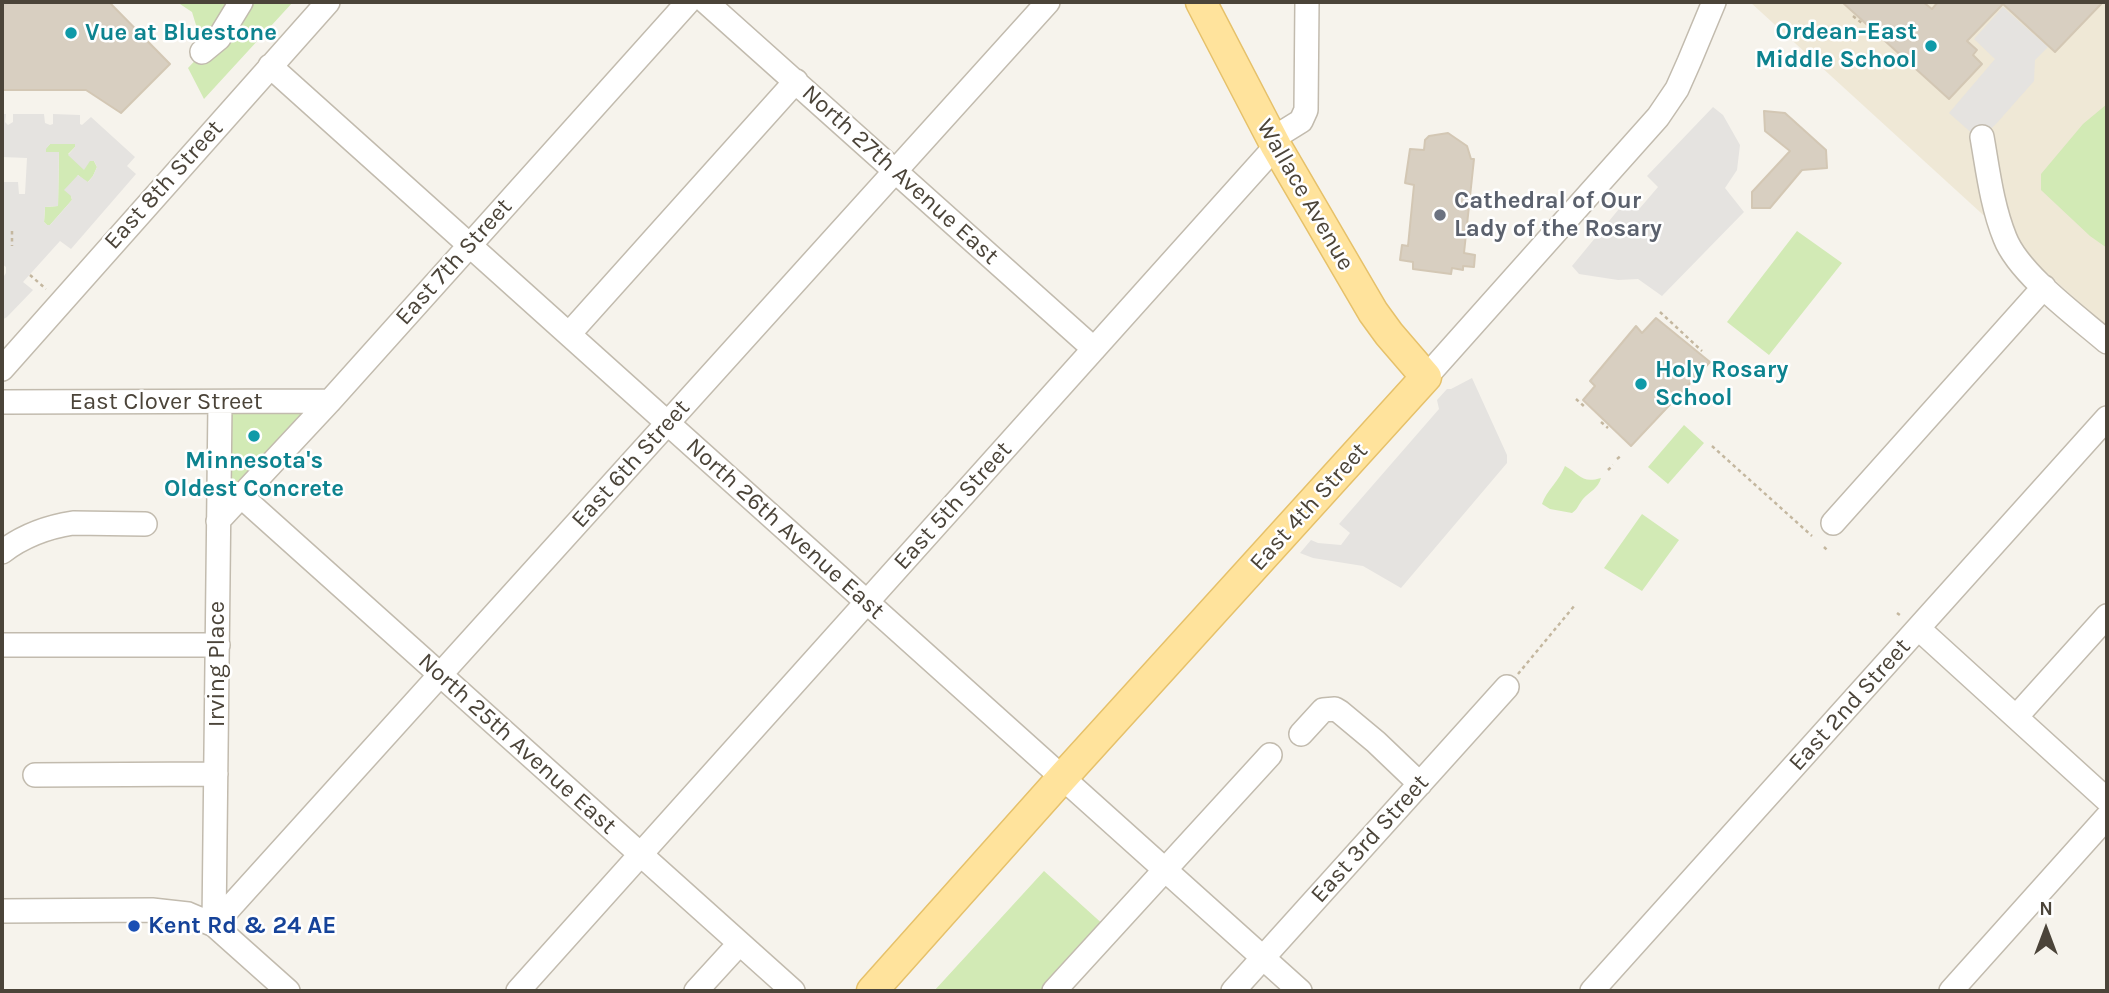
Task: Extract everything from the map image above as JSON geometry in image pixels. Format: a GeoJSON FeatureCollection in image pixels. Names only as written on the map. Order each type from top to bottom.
{"type":"FeatureCollection","features":[{"type":"Feature","properties":{"kind":"main road","name":"Wallace Avenue"},"geometry":{"type":"LineString","coordinates":[[1201,2],[1274,143],[1373,312],[1426,377]]}},
{"type":"Feature","properties":{"kind":"main road","name":"East 4th Street"},"geometry":{"type":"LineString","coordinates":[[872,991],[1426,377]]}},
{"type":"Feature","properties":{"kind":"street"},"geometry":{"type":"LineString","coordinates":[[202,52],[219,38],[240,2]]}},
{"type":"Feature","properties":{"kind":"street","name":"East 8th Street"},"geometry":{"type":"LineString","coordinates":[[2,369],[328,2]]}},
{"type":"Feature","properties":{"kind":"street","name":"East 7th Street"},"geometry":{"type":"LineString","coordinates":[[218,521],[330,401],[688,2]]}},
{"type":"Feature","properties":{"kind":"street","name":"North 27th Avenue East"},"geometry":{"type":"LineString","coordinates":[[706,2],[1094,349]]}},
{"type":"Feature","properties":{"kind":"street","name":"East 6th Street"},"geometry":{"type":"LineString","coordinates":[[214,925],[1048,2]]}},
{"type":"Feature","properties":{"kind":"street","name":"East 5th Street"},"geometry":{"type":"LineString","coordinates":[[517,991],[1094,349],[1274,143],[1301,121],[1306,110],[1307,2]]}},
{"type":"Feature","properties":{"kind":"street","name":"East 4th Street"},"geometry":{"type":"LineString","coordinates":[[1426,377],[1658,117],[1681,80],[1714,2]]}},
{"type":"Feature","properties":{"kind":"street","name":"North 26th Avenue East"},"geometry":{"type":"LineString","coordinates":[[270,66],[1300,991]]}},
{"type":"Feature","properties":{"kind":"street"},"geometry":{"type":"LineString","coordinates":[[569,334],[796,81]]}},
{"type":"Feature","properties":{"kind":"street"},"geometry":{"type":"LineString","coordinates":[[1982,137],[1996,209],[2005,239],[2022,265],[2107,342]]}},
{"type":"Feature","properties":{"kind":"street"},"geometry":{"type":"LineString","coordinates":[[1833,523],[2044,287]]}},
{"type":"Feature","properties":{"kind":"street","name":"East Clover Street"},"geometry":{"type":"LineString","coordinates":[[2,402],[330,401]]}},
{"type":"Feature","properties":{"kind":"street","name":"Irving Place"},"geometry":{"type":"LineString","coordinates":[[214,925],[220,402]]}},
{"type":"Feature","properties":{"kind":"street","name":"East 2nd Street"},"geometry":{"type":"LineString","coordinates":[[1591,991],[1906,619],[2107,418]]}},
{"type":"Feature","properties":{"kind":"street","name":"North 25th Avenue East"},"geometry":{"type":"LineString","coordinates":[[241,496],[793,991]]}},
{"type":"Feature","properties":{"kind":"street"},"geometry":{"type":"LineString","coordinates":[[2,552],[25,537],[63,524],[145,524]]}},
{"type":"Feature","properties":{"kind":"street"},"geometry":{"type":"LineString","coordinates":[[2016,717],[2107,616]]}},
{"type":"Feature","properties":{"kind":"street"},"geometry":{"type":"LineString","coordinates":[[1906,619],[2107,800]]}},
{"type":"Feature","properties":{"kind":"street"},"geometry":{"type":"LineString","coordinates":[[2,645],[218,645]]}},
{"type":"Feature","properties":{"kind":"street","name":"East 3rd Street"},"geometry":{"type":"LineString","coordinates":[[1233,991],[1507,687]]}},
{"type":"Feature","properties":{"kind":"street"},"geometry":{"type":"LineString","coordinates":[[1301,734],[1323,710],[1335,709],[1376,742],[1420,784]]}},
{"type":"Feature","properties":{"kind":"street"},"geometry":{"type":"LineString","coordinates":[[1054,991],[1270,755]]}},
{"type":"Feature","properties":{"kind":"street"},"geometry":{"type":"LineString","coordinates":[[35,775],[216,774]]}},
{"type":"Feature","properties":{"kind":"street"},"geometry":{"type":"LineString","coordinates":[[1951,991],[2107,817]]}},
{"type":"Feature","properties":{"kind":"street"},"geometry":{"type":"LineString","coordinates":[[2,911],[162,910],[188,914],[214,925],[288,991]]}},
{"type":"Feature","properties":{"kind":"street"},"geometry":{"type":"LineString","coordinates":[[696,991],[739,944]]}},
{"type":"Feature","properties":{"kind":"path"},"geometry":{"type":"LineString","coordinates":[[1853,16],[1863,24]]}},
{"type":"Feature","properties":{"kind":"path"},"geometry":{"type":"LineString","coordinates":[[12,231],[12,246]]}},
{"type":"Feature","properties":{"kind":"path"},"geometry":{"type":"LineString","coordinates":[[30,275],[47,290]]}},
{"type":"Feature","properties":{"kind":"path"},"geometry":{"type":"LineString","coordinates":[[1660,312],[1702,351]]}},
{"type":"Feature","properties":{"kind":"path"},"geometry":{"type":"LineString","coordinates":[[1576,399],[1586,408]]}},
{"type":"Feature","properties":{"kind":"path"},"geometry":{"type":"LineString","coordinates":[[1601,422],[1608,428]]}},
{"type":"Feature","properties":{"kind":"path"},"geometry":{"type":"LineString","coordinates":[[1712,446],[1812,536]]}},
{"type":"Feature","properties":{"kind":"path"},"geometry":{"type":"LineString","coordinates":[[1617,459],[1622,455]]}},
{"type":"Feature","properties":{"kind":"path"},"geometry":{"type":"LineString","coordinates":[[1608,470],[1613,464]]}},
{"type":"Feature","properties":{"kind":"path"},"geometry":{"type":"LineString","coordinates":[[1507,687],[1575,606]]}},
{"type":"Feature","properties":{"kind":"shaded area"},"geometry":{"type":"Polygon","coordinates":[[[1750,2],[2107,2],[2107,328],[1750,2]]]}},
{"type":"Feature","properties":{"kind":"shaded area"},"geometry":{"type":"Polygon","coordinates":[[[2003,7],[2048,47],[2035,60],[2034,81],[1977,142],[1975,136],[1949,113],[1995,59],[1974,39],[2003,7]]]}},
{"type":"Feature","properties":{"kind":"shaded area"},"geometry":{"type":"Polygon","coordinates":[[[1713,107],[1723,115],[1740,145],[1737,170],[1725,188],[1744,212],[1662,296],[1638,279],[1618,280],[1579,274],[1572,266],[1628,198],[1640,208],[1658,187],[1647,176],[1713,107]]]}},
{"type":"Feature","properties":{"kind":"shaded area"},"geometry":{"type":"Polygon","coordinates":[[[2,114],[6,114],[5,122],[8,125],[13,122],[13,114],[44,114],[45,123],[50,125],[53,124],[53,114],[80,115],[80,124],[91,117],[135,157],[127,166],[136,174],[71,249],[60,241],[23,282],[33,290],[2,320],[2,279],[6,267],[2,264],[2,182],[18,182],[19,194],[25,194],[27,158],[2,157],[2,114]],[[50,144],[46,149],[46,152],[59,152],[58,206],[45,207],[44,222],[47,225],[50,225],[72,200],[64,190],[78,175],[88,182],[97,167],[94,161],[90,161],[84,170],[68,155],[75,144],[50,144]]]}},
{"type":"Feature","properties":{"kind":"shaded area"},"geometry":{"type":"Polygon","coordinates":[[[1472,378],[1507,455],[1507,463],[1401,588],[1363,566],[1313,558],[1300,553],[1311,540],[1341,545],[1350,533],[1339,524],[1439,409],[1437,400],[1447,389],[1472,378]]]}},
{"type":"Feature","properties":{"kind":"green space"},"geometry":{"type":"Polygon","coordinates":[[[177,2],[293,2],[204,99],[188,68],[204,51],[192,12],[177,2]]]}},
{"type":"Feature","properties":{"kind":"green space"},"geometry":{"type":"Polygon","coordinates":[[[2107,104],[2107,248],[2090,236],[2041,190],[2041,174],[2083,124],[2107,104]]]}},
{"type":"Feature","properties":{"kind":"green space"},"geometry":{"type":"Polygon","coordinates":[[[50,144],[75,144],[68,154],[94,161],[97,167],[87,183],[78,175],[72,200],[50,225],[47,225],[44,222],[45,207],[58,206],[59,153],[46,153],[45,149],[50,144]]]}},
{"type":"Feature","properties":{"kind":"green space"},"geometry":{"type":"Polygon","coordinates":[[[1797,231],[1842,263],[1769,355],[1727,322],[1797,231]]]}},
{"type":"Feature","properties":{"kind":"green space"},"geometry":{"type":"Polygon","coordinates":[[[330,401],[218,521],[220,403],[330,401]]]}},
{"type":"Feature","properties":{"kind":"green space"},"geometry":{"type":"Polygon","coordinates":[[[1684,425],[1704,443],[1668,484],[1648,467],[1684,425]]]}},
{"type":"Feature","properties":{"kind":"green space"},"geometry":{"type":"Polygon","coordinates":[[[1565,466],[1585,479],[1601,478],[1572,513],[1550,509],[1542,504],[1565,466]]]}},
{"type":"Feature","properties":{"kind":"green space"},"geometry":{"type":"Polygon","coordinates":[[[1642,514],[1679,540],[1642,591],[1604,568],[1642,514]]]}},
{"type":"Feature","properties":{"kind":"green space"},"geometry":{"type":"Polygon","coordinates":[[[1044,871],[1106,927],[1048,991],[934,991],[1044,871]]]}},
{"type":"Feature","properties":{"kind":"building","name":"Vue at Bluestone"},"geometry":{"type":"Polygon","coordinates":[[[2,2],[109,2],[170,64],[121,113],[86,90],[2,90],[2,2]]]}},
{"type":"Feature","properties":{"kind":"building","name":"Ordean-East Middle School"},"geometry":{"type":"Polygon","coordinates":[[[1842,2],[1923,2],[1932,9],[1938,2],[2103,2],[2055,52],[2003,4],[1967,41],[1977,50],[1973,55],[1982,64],[1949,99],[1842,2]]]}},
{"type":"Feature","properties":{"kind":"building"},"geometry":{"type":"Polygon","coordinates":[[[1764,111],[1785,113],[1826,150],[1827,168],[1802,170],[1770,208],[1752,208],[1752,192],[1790,151],[1765,131],[1764,111]]]}},
{"type":"Feature","properties":{"kind":"building","name":"Cathedral of Our Lady of the Rosary"},"geometry":{"type":"Polygon","coordinates":[[[1448,133],[1467,146],[1471,159],[1474,159],[1464,253],[1475,255],[1474,267],[1463,266],[1463,270],[1452,268],[1451,274],[1413,269],[1413,262],[1400,260],[1402,245],[1408,246],[1414,185],[1405,183],[1410,149],[1424,150],[1425,140],[1429,136],[1448,133]]]}},
{"type":"Feature","properties":{"kind":"building","name":"Holy Rosary School"},"geometry":{"type":"Polygon","coordinates":[[[1656,318],[1710,362],[1631,446],[1583,400],[1595,386],[1590,381],[1636,326],[1642,333],[1656,318]]]}},
{"type":"Feature","properties":{"kind":"place","name":"Vue at Bluestone"},"geometry":{"type":"Point","coordinates":[71,33]}},
{"type":"Feature","properties":{"kind":"place","name":"Ordean-East Middle School"},"geometry":{"type":"Point","coordinates":[1931,46]}},
{"type":"Feature","properties":{"kind":"place","name":"Cathedral of Our Lady of the Rosary"},"geometry":{"type":"Point","coordinates":[1440,215]}},
{"type":"Feature","properties":{"kind":"place","name":"Holy Rosary School"},"geometry":{"type":"Point","coordinates":[1641,384]}},
{"type":"Feature","properties":{"kind":"place","name":"Minnesota's Oldest Concrete"},"geometry":{"type":"Point","coordinates":[254,436]}},
{"type":"Feature","properties":{"kind":"place","name":"Kent Rd & 24 AE"},"geometry":{"type":"Point","coordinates":[134,926]}}]}
